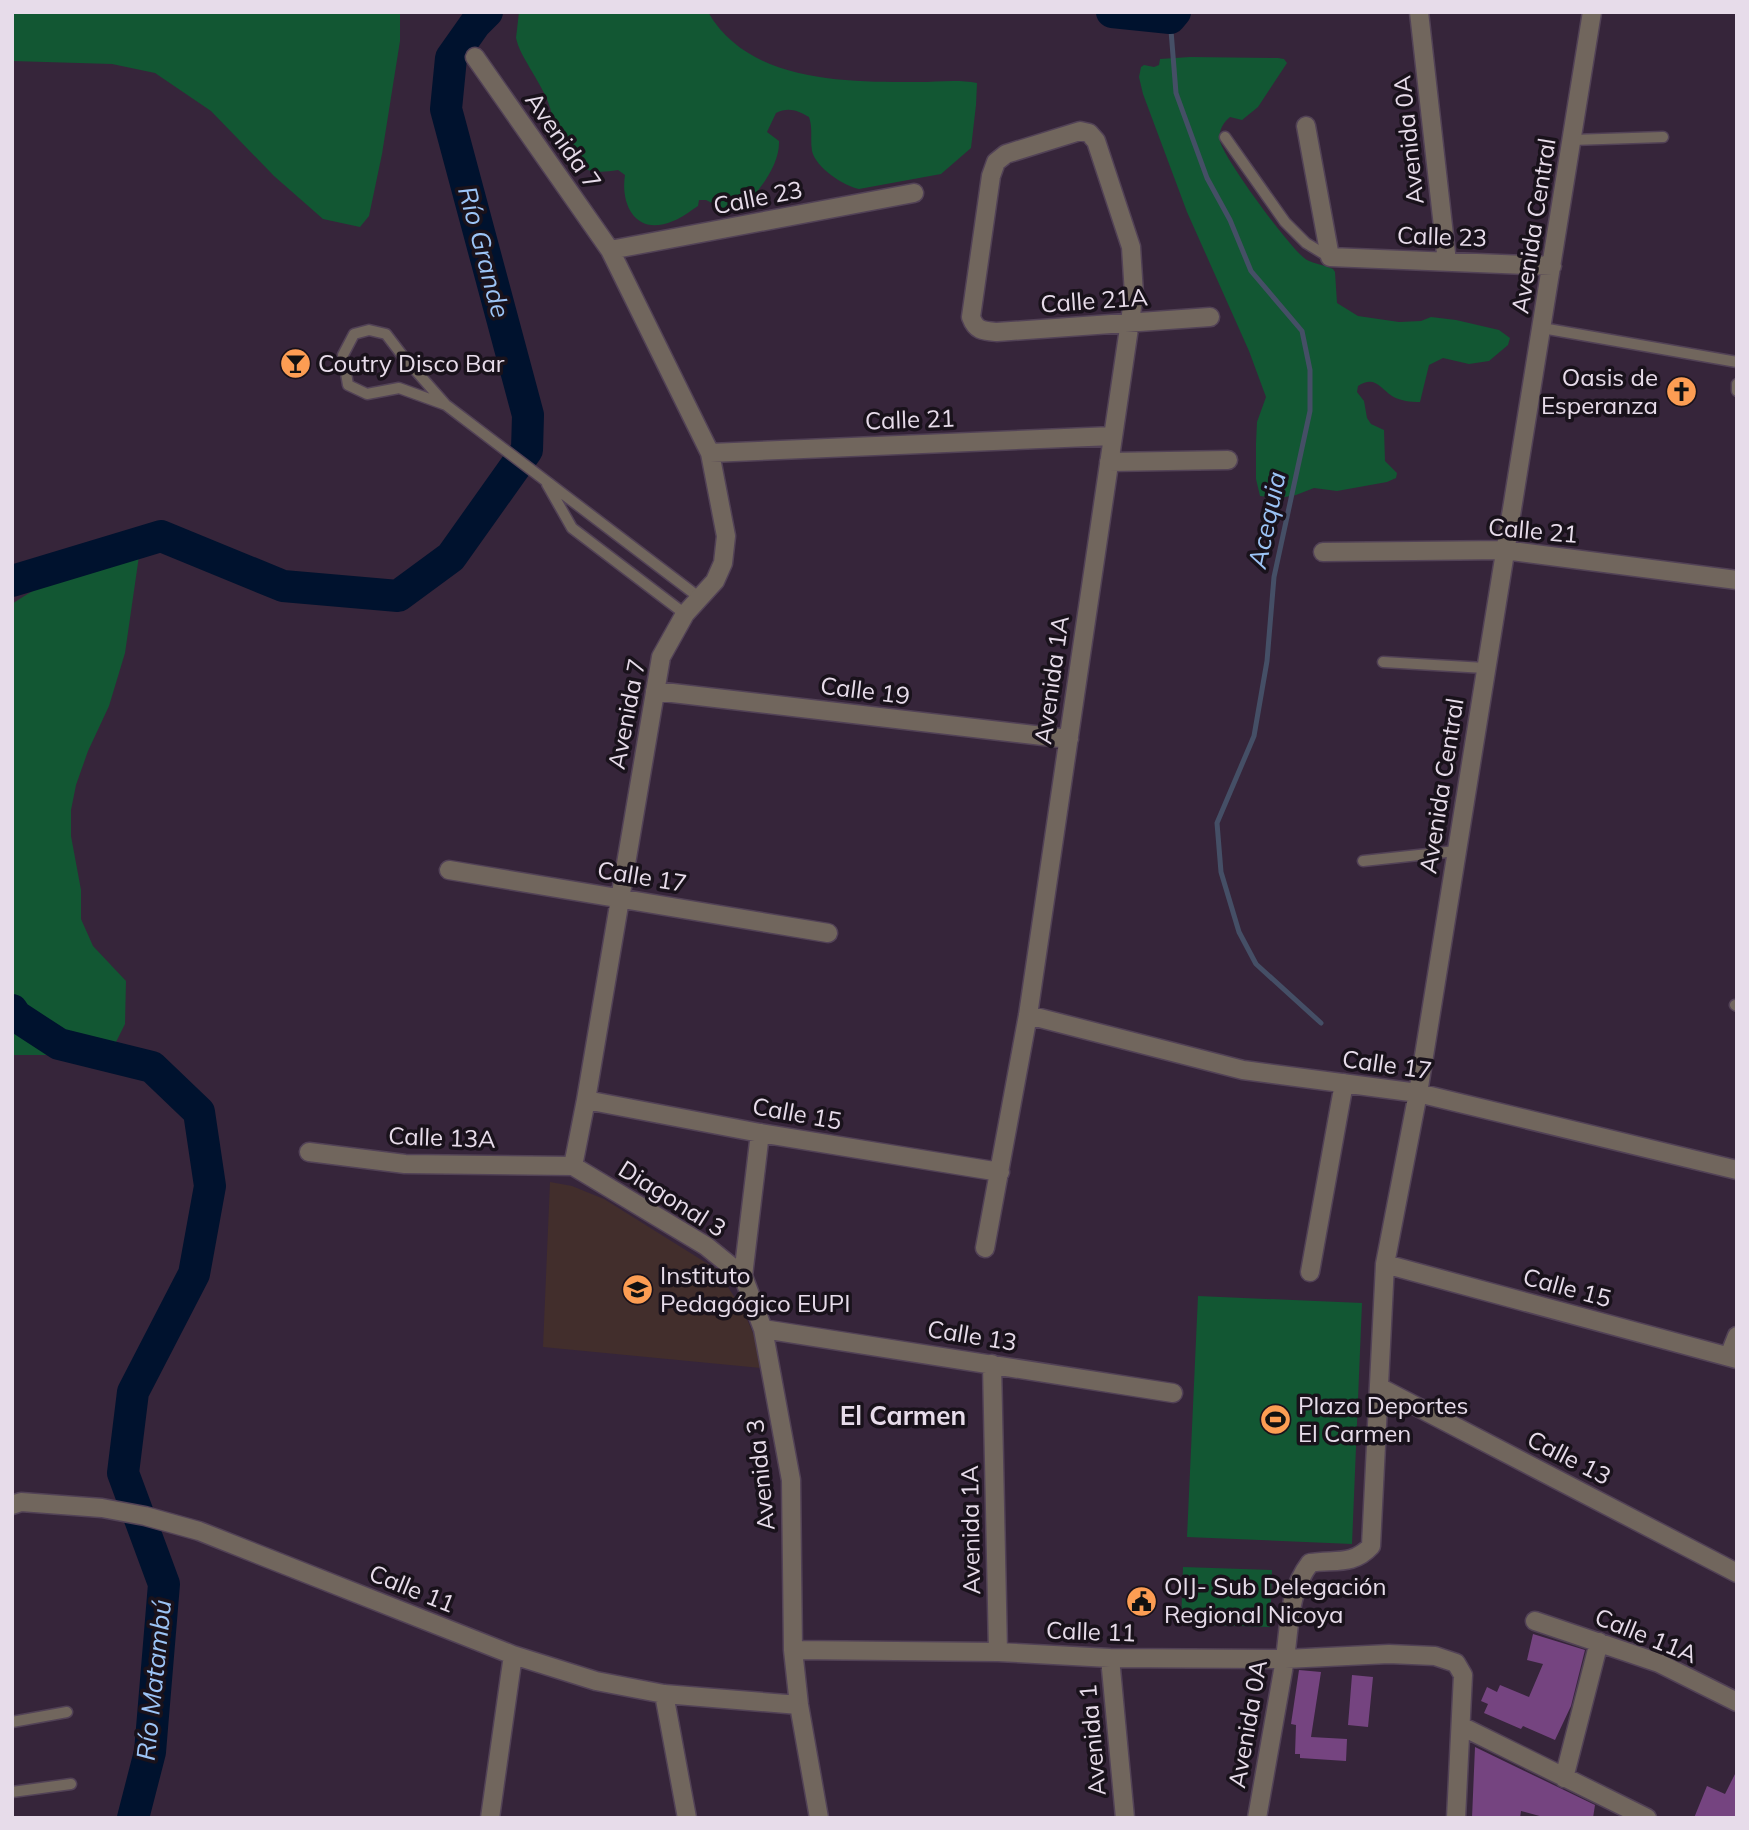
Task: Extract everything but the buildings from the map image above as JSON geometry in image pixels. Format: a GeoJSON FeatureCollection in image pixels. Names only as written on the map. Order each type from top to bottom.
{"type":"FeatureCollection","features":[{"type":"Feature","properties":{"kind":"street","name":"Avenida 0A"},"geometry":{"type":"LineString","coordinates":[[1419,12],[1447,262]]}},
{"type":"Feature","properties":{"kind":"street","name":"Avenida Central"},"geometry":{"type":"LineString","coordinates":[[1292,1597],[1299,1577],[1310,1563],[1352,1560],[1362,1556],[1371,1546],[1385,1264],[1418,1093],[1592,12]]}},
{"type":"Feature","properties":{"kind":"street","name":"Avenida 7"},"geometry":{"type":"LineString","coordinates":[[475,57],[610,250],[710,453],[726,536],[723,563],[715,581],[685,614],[660,657],[573,1166]]}},
{"type":"Feature","properties":{"kind":"street"},"geometry":{"type":"LineString","coordinates":[[1306,126],[1330,257]]}},
{"type":"Feature","properties":{"kind":"street","name":"Avenida 1A"},"geometry":{"type":"LineString","coordinates":[[981,331],[974,326],[971,317],[991,176],[996,162],[1006,154],[1080,131],[1089,133],[1096,141],[1131,247],[1134,294],[1028,1015],[985,1248]]}},
{"type":"Feature","properties":{"kind":"street","name":"Calle 23"},"geometry":{"type":"LineString","coordinates":[[610,250],[914,193]]}},
{"type":"Feature","properties":{"kind":"street","name":"Calle 23"},"geometry":{"type":"LineString","coordinates":[[1330,257],[1552,266]]}},
{"type":"Feature","properties":{"kind":"street","name":"Calle 21A"},"geometry":{"type":"LineString","coordinates":[[981,331],[1210,317]]}},
{"type":"Feature","properties":{"kind":"street","name":"Calle 21"},"geometry":{"type":"LineString","coordinates":[[710,453],[1113,436]]}},
{"type":"Feature","properties":{"kind":"street"},"geometry":{"type":"LineString","coordinates":[[1109,462],[1228,460]]}},
{"type":"Feature","properties":{"kind":"street","name":"Calle 21"},"geometry":{"type":"LineString","coordinates":[[1323,552],[1504,550],[1737,580]]}},
{"type":"Feature","properties":{"kind":"street","name":"Calle 19"},"geometry":{"type":"LineString","coordinates":[[655,691],[1069,739]]}},
{"type":"Feature","properties":{"kind":"street","name":"Calle 17"},"geometry":{"type":"LineString","coordinates":[[449,870],[828,933]]}},
{"type":"Feature","properties":{"kind":"street","name":"Calle 17"},"geometry":{"type":"LineString","coordinates":[[1028,1015],[1243,1070],[1418,1093],[1737,1170]]}},
{"type":"Feature","properties":{"kind":"street"},"geometry":{"type":"LineString","coordinates":[[1310,1272],[1344,1083]]}},
{"type":"Feature","properties":{"kind":"street","name":"Calle 15"},"geometry":{"type":"LineString","coordinates":[[586,1100],[760,1133],[1000,1172]]}},
{"type":"Feature","properties":{"kind":"street","name":"Avenida 3"},"geometry":{"type":"LineString","coordinates":[[760,1133],[743,1276],[763,1329],[791,1480],[793,1650],[799,1705],[819,1818]]}},
{"type":"Feature","properties":{"kind":"street","name":"Calle 13A"},"geometry":{"type":"LineString","coordinates":[[309,1152],[405,1164],[573,1166]]}},
{"type":"Feature","properties":{"kind":"street","name":"Diagonal 3"},"geometry":{"type":"LineString","coordinates":[[573,1166],[706,1246],[743,1276]]}},
{"type":"Feature","properties":{"kind":"street","name":"Calle 15"},"geometry":{"type":"LineString","coordinates":[[1385,1264],[1733,1358]]}},
{"type":"Feature","properties":{"kind":"street","name":"Calle 13"},"geometry":{"type":"LineString","coordinates":[[763,1329],[1173,1393]]}},
{"type":"Feature","properties":{"kind":"street"},"geometry":{"type":"LineString","coordinates":[[1733,1358],[1737,1336]]}},
{"type":"Feature","properties":{"kind":"street","name":"Avenida 1A"},"geometry":{"type":"LineString","coordinates":[[992,1364],[998,1652]]}},
{"type":"Feature","properties":{"kind":"street","name":"Calle 13"},"geometry":{"type":"LineString","coordinates":[[1378,1387],[1737,1573]]}},
{"type":"Feature","properties":{"kind":"street","name":"Calle 11"},"geometry":{"type":"LineString","coordinates":[[12,1506],[21,1502],[102,1508],[145,1516],[199,1531],[513,1655],[596,1681],[664,1694],[799,1705]]}},
{"type":"Feature","properties":{"kind":"street","name":"Avenida 0A"},"geometry":{"type":"LineString","coordinates":[[1257,1818],[1285,1658],[1292,1597]]}},
{"type":"Feature","properties":{"kind":"street","name":"Calle 11A"},"geometry":{"type":"LineString","coordinates":[[1535,1621],[1659,1663],[1737,1702]]}},
{"type":"Feature","properties":{"kind":"street"},"geometry":{"type":"LineString","coordinates":[[1564,1778],[1599,1642]]}},
{"type":"Feature","properties":{"kind":"street","name":"Calle 11"},"geometry":{"type":"LineString","coordinates":[[793,1650],[998,1652],[1110,1658],[1285,1658],[1389,1654],[1435,1656],[1456,1663],[1463,1675],[1461,1726]]}},
{"type":"Feature","properties":{"kind":"street"},"geometry":{"type":"LineString","coordinates":[[490,1818],[513,1655]]}},
{"type":"Feature","properties":{"kind":"street","name":"Avenida 1"},"geometry":{"type":"LineString","coordinates":[[1110,1658],[1125,1818]]}},
{"type":"Feature","properties":{"kind":"street"},"geometry":{"type":"LineString","coordinates":[[664,1694],[687,1818]]}},
{"type":"Feature","properties":{"kind":"street"},"geometry":{"type":"LineString","coordinates":[[1456,1818],[1461,1726],[1647,1818]]}},
{"type":"Feature","properties":{"kind":"lane"},"geometry":{"type":"LineString","coordinates":[[1225,137],[1285,222],[1306,243],[1330,257]]}},
{"type":"Feature","properties":{"kind":"lane"},"geometry":{"type":"LineString","coordinates":[[1572,140],[1663,137]]}},
{"type":"Feature","properties":{"kind":"lane"},"geometry":{"type":"LineString","coordinates":[[1542,328],[1737,362]]}},
{"type":"Feature","properties":{"kind":"lane"},"geometry":{"type":"LineString","coordinates":[[446,405],[399,388],[367,394],[348,385],[343,355],[354,334],[369,330],[386,334],[446,405],[700,598]]}},
{"type":"Feature","properties":{"kind":"lane"},"geometry":{"type":"LineString","coordinates":[[1737,384],[1737,391]]}},
{"type":"Feature","properties":{"kind":"lane"},"geometry":{"type":"LineString","coordinates":[[545,480],[572,528],[685,614]]}},
{"type":"Feature","properties":{"kind":"lane"},"geometry":{"type":"LineString","coordinates":[[1384,662],[1485,668]]}},
{"type":"Feature","properties":{"kind":"lane"},"geometry":{"type":"LineString","coordinates":[[1363,861],[1456,851]]}},
{"type":"Feature","properties":{"kind":"lane"},"geometry":{"type":"LineString","coordinates":[[12,1722],[67,1712]]}},
{"type":"Feature","properties":{"kind":"lane"},"geometry":{"type":"LineString","coordinates":[[12,1792],[71,1784]]}},
{"type":"Feature","properties":{"kind":"shaded area","name":"Instituto Pedagógico EUPI"},"geometry":{"type":"Polygon","coordinates":[[[550,1182],[572,1186],[604,1199],[716,1269],[743,1310],[756,1340],[761,1368],[543,1347],[550,1182]]]}},
{"type":"Feature","properties":{"kind":"green space"},"geometry":{"type":"Polygon","coordinates":[[[12,12],[400,12],[400,41],[369,216],[360,227],[323,219],[274,176],[211,111],[155,73],[112,64],[12,61],[12,12]]]}},
{"type":"Feature","properties":{"kind":"green space"},"geometry":{"type":"Polygon","coordinates":[[[519,12],[708,12],[726,35],[748,53],[801,74],[861,81],[977,83],[971,148],[941,174],[859,189],[839,180],[819,164],[812,151],[809,117],[796,111],[785,110],[776,113],[767,132],[779,141],[776,159],[762,186],[743,208],[724,209],[706,200],[699,200],[698,206],[680,218],[660,225],[650,225],[641,222],[628,207],[625,198],[625,175],[618,170],[604,172],[584,169],[564,150],[552,128],[546,97],[518,45],[516,38],[519,12]]]}},
{"type":"Feature","properties":{"kind":"green space"},"geometry":{"type":"Polygon","coordinates":[[[1278,58],[1287,63],[1258,107],[1242,120],[1230,117],[1225,122],[1220,131],[1220,141],[1245,184],[1299,253],[1307,260],[1333,269],[1337,303],[1358,316],[1399,322],[1421,321],[1431,317],[1456,320],[1499,330],[1510,338],[1508,345],[1489,361],[1469,364],[1443,358],[1429,365],[1420,402],[1395,398],[1373,382],[1358,386],[1357,392],[1364,401],[1367,418],[1371,424],[1384,430],[1385,461],[1397,473],[1396,478],[1337,491],[1314,488],[1279,498],[1260,496],[1256,479],[1257,422],[1266,397],[1249,351],[1187,212],[1139,77],[1144,65],[1154,67],[1159,65],[1160,59],[1278,58]]]}},
{"type":"Feature","properties":{"kind":"green space"},"geometry":{"type":"Polygon","coordinates":[[[134,555],[139,556],[125,653],[109,706],[76,785],[71,810],[71,836],[81,890],[81,919],[93,946],[126,981],[125,1024],[116,1042],[85,1061],[47,1055],[12,1055],[12,604],[70,573],[134,555]]]}},
{"type":"Feature","properties":{"kind":"green space","name":"Plaza Deportes El Carmen"},"geometry":{"type":"Polygon","coordinates":[[[1198,1296],[1362,1303],[1352,1544],[1187,1537],[1198,1296]]]}},
{"type":"Feature","properties":{"kind":"green space"},"geometry":{"type":"Polygon","coordinates":[[[1183,1567],[1272,1570],[1270,1627],[1181,1624],[1183,1567]]]}},
{"type":"Feature","properties":{"kind":"waterway","name":"Río Grande"},"geometry":{"type":"LineString","coordinates":[[12,581],[161,536],[283,586],[398,596],[451,557],[527,450],[528,415],[446,109],[451,58],[487,12]]}},
{"type":"Feature","properties":{"kind":"waterway","name":"Río Grande"},"geometry":{"type":"LineString","coordinates":[[1112,12],[1170,18],[1175,12]]}},
{"type":"Feature","properties":{"kind":"waterway","name":"Acequia"},"geometry":{"type":"LineString","coordinates":[[1170,18],[1176,93],[1207,178],[1230,220],[1251,271],[1302,331],[1310,370],[1310,411],[1274,577],[1267,661],[1254,736],[1217,823],[1221,872],[1239,932],[1256,964],[1321,1023]]}},
{"type":"Feature","properties":{"kind":"waterway","name":"Río Matambú"},"geometry":{"type":"LineString","coordinates":[[12,1010],[16,1016],[59,1044],[152,1067],[199,1112],[210,1186],[194,1274],[133,1392],[123,1473],[164,1584],[150,1752],[133,1818]]}},
{"type":"Feature","properties":{"kind":"place","name":"Coutry Disco Bar"},"geometry":{"type":"Point","coordinates":[295,364]}},
{"type":"Feature","properties":{"kind":"place","name":"Oasis de Esperanza"},"geometry":{"type":"Point","coordinates":[1681,392]}},
{"type":"Feature","properties":{"kind":"place","name":"Instituto Pedagógico EUPI"},"geometry":{"type":"Point","coordinates":[637,1290]}},
{"type":"Feature","properties":{"kind":"place","name":"Plaza Deportes El Carmen"},"geometry":{"type":"Point","coordinates":[1275,1420]}},
{"type":"Feature","properties":{"kind":"place","name":"OIJ- Sub Delegación Regional Nicoya"},"geometry":{"type":"Point","coordinates":[1141,1601]}},
{"type":"Feature","properties":{"kind":"district","name":"El Carmen"},"geometry":{"type":"Point","coordinates":[903,1416]}}]}
